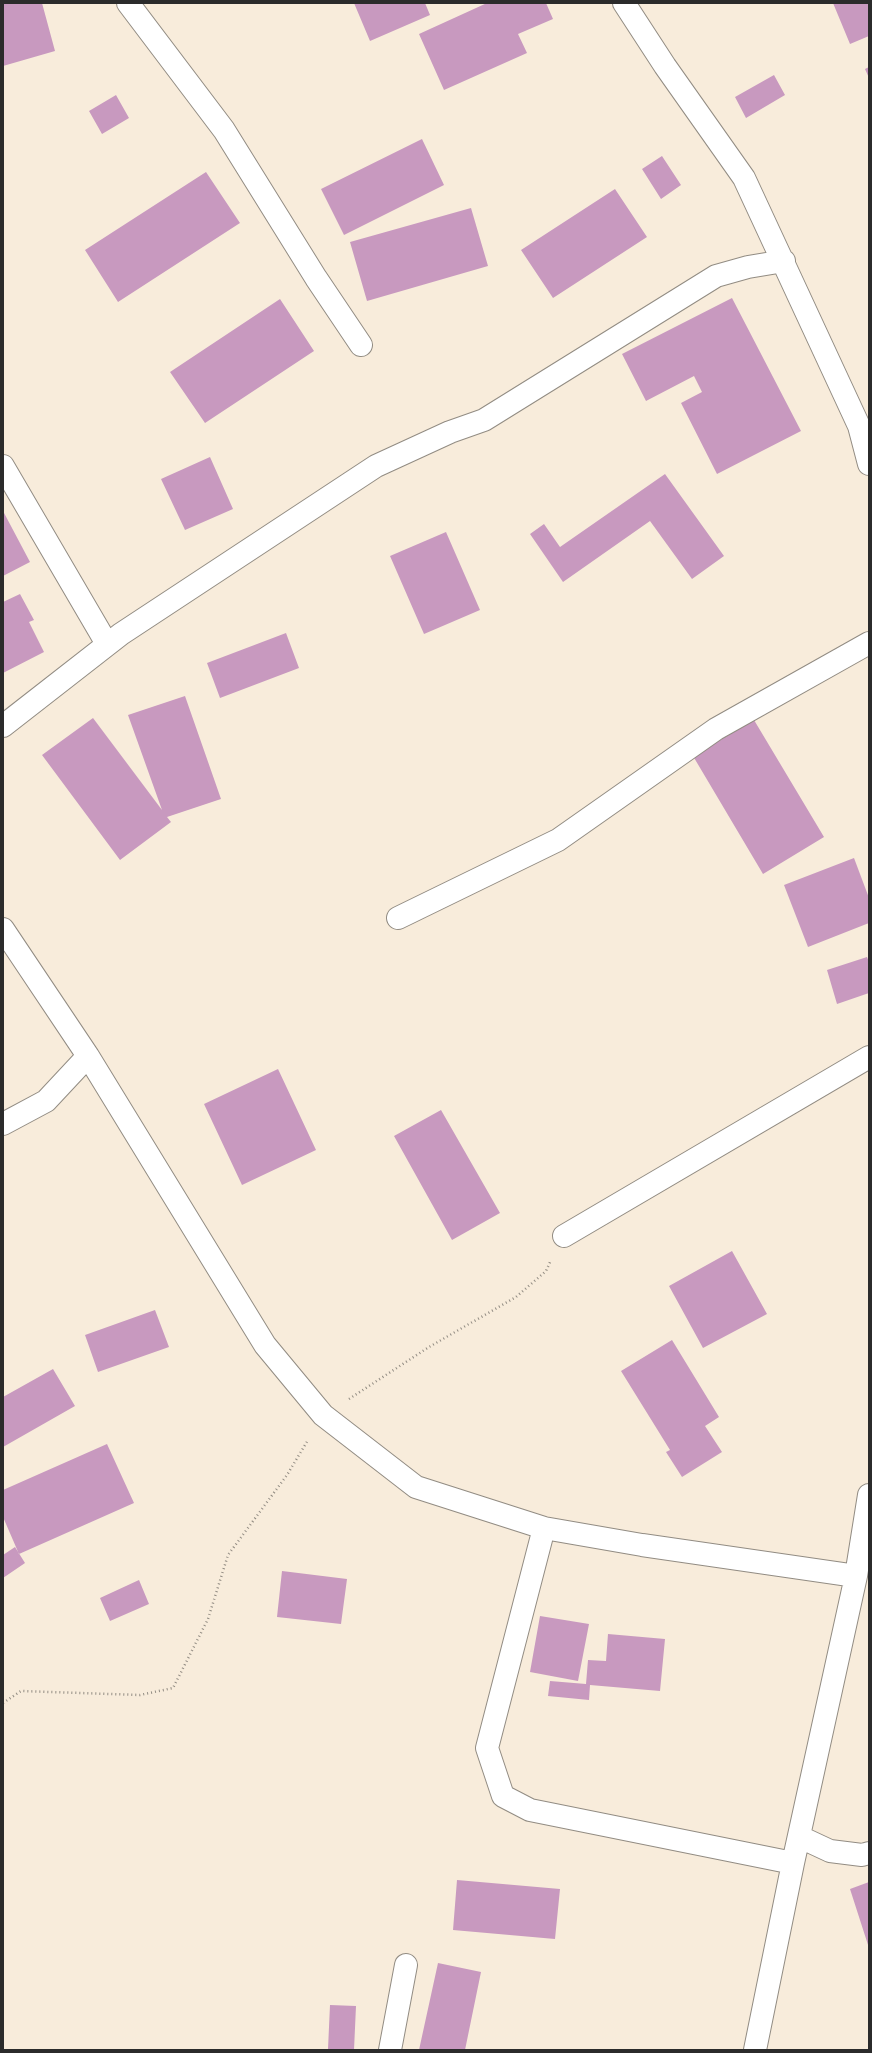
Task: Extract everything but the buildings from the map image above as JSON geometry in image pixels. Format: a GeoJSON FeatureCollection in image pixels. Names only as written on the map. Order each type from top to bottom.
{"type":"FeatureCollection","features":[{"type":"Feature","properties":{"kind":"street"},"geometry":{"type":"LineString","coordinates":[[128,3],[224,130],[316,278],[361,345]]}},
{"type":"Feature","properties":{"kind":"street"},"geometry":{"type":"LineString","coordinates":[[624,3],[665,66],[744,178],[784,261],[859,426],[869,464]]}},
{"type":"Feature","properties":{"kind":"street"},"geometry":{"type":"LineString","coordinates":[[3,726],[107,644],[376,466],[450,432],[484,420],[716,276],[748,267],[784,261]]}},
{"type":"Feature","properties":{"kind":"street"},"geometry":{"type":"LineString","coordinates":[[3,466],[107,644]]}},
{"type":"Feature","properties":{"kind":"street"},"geometry":{"type":"LineString","coordinates":[[398,918],[558,840],[716,729],[869,643]]}},
{"type":"Feature","properties":{"kind":"street"},"geometry":{"type":"LineString","coordinates":[[3,929],[88,1056],[265,1345],[323,1415],[416,1487],[544,1528],[642,1545],[856,1576]]}},
{"type":"Feature","properties":{"kind":"street"},"geometry":{"type":"LineString","coordinates":[[3,1124],[46,1102],[88,1056]]}},
{"type":"Feature","properties":{"kind":"street"},"geometry":{"type":"LineString","coordinates":[[564,1236],[869,1057]]}},
{"type":"Feature","properties":{"kind":"street"},"geometry":{"type":"LineString","coordinates":[[755,2050],[793,1863],[856,1576],[869,1495]]}},
{"type":"Feature","properties":{"kind":"street"},"geometry":{"type":"LineString","coordinates":[[544,1528],[487,1748],[503,1796],[530,1810],[793,1863]]}},
{"type":"Feature","properties":{"kind":"street"},"geometry":{"type":"LineString","coordinates":[[800,1836],[830,1851],[862,1855],[869,1853]]}},
{"type":"Feature","properties":{"kind":"street"},"geometry":{"type":"LineString","coordinates":[[390,2050],[406,1965]]}},
{"type":"Feature","properties":{"kind":"path"},"geometry":{"type":"LineString","coordinates":[[3,1703],[21,1691],[140,1695],[173,1688],[208,1619],[228,1555],[287,1475],[323,1415],[429,1347],[516,1297],[546,1271],[564,1236]]}}]}
